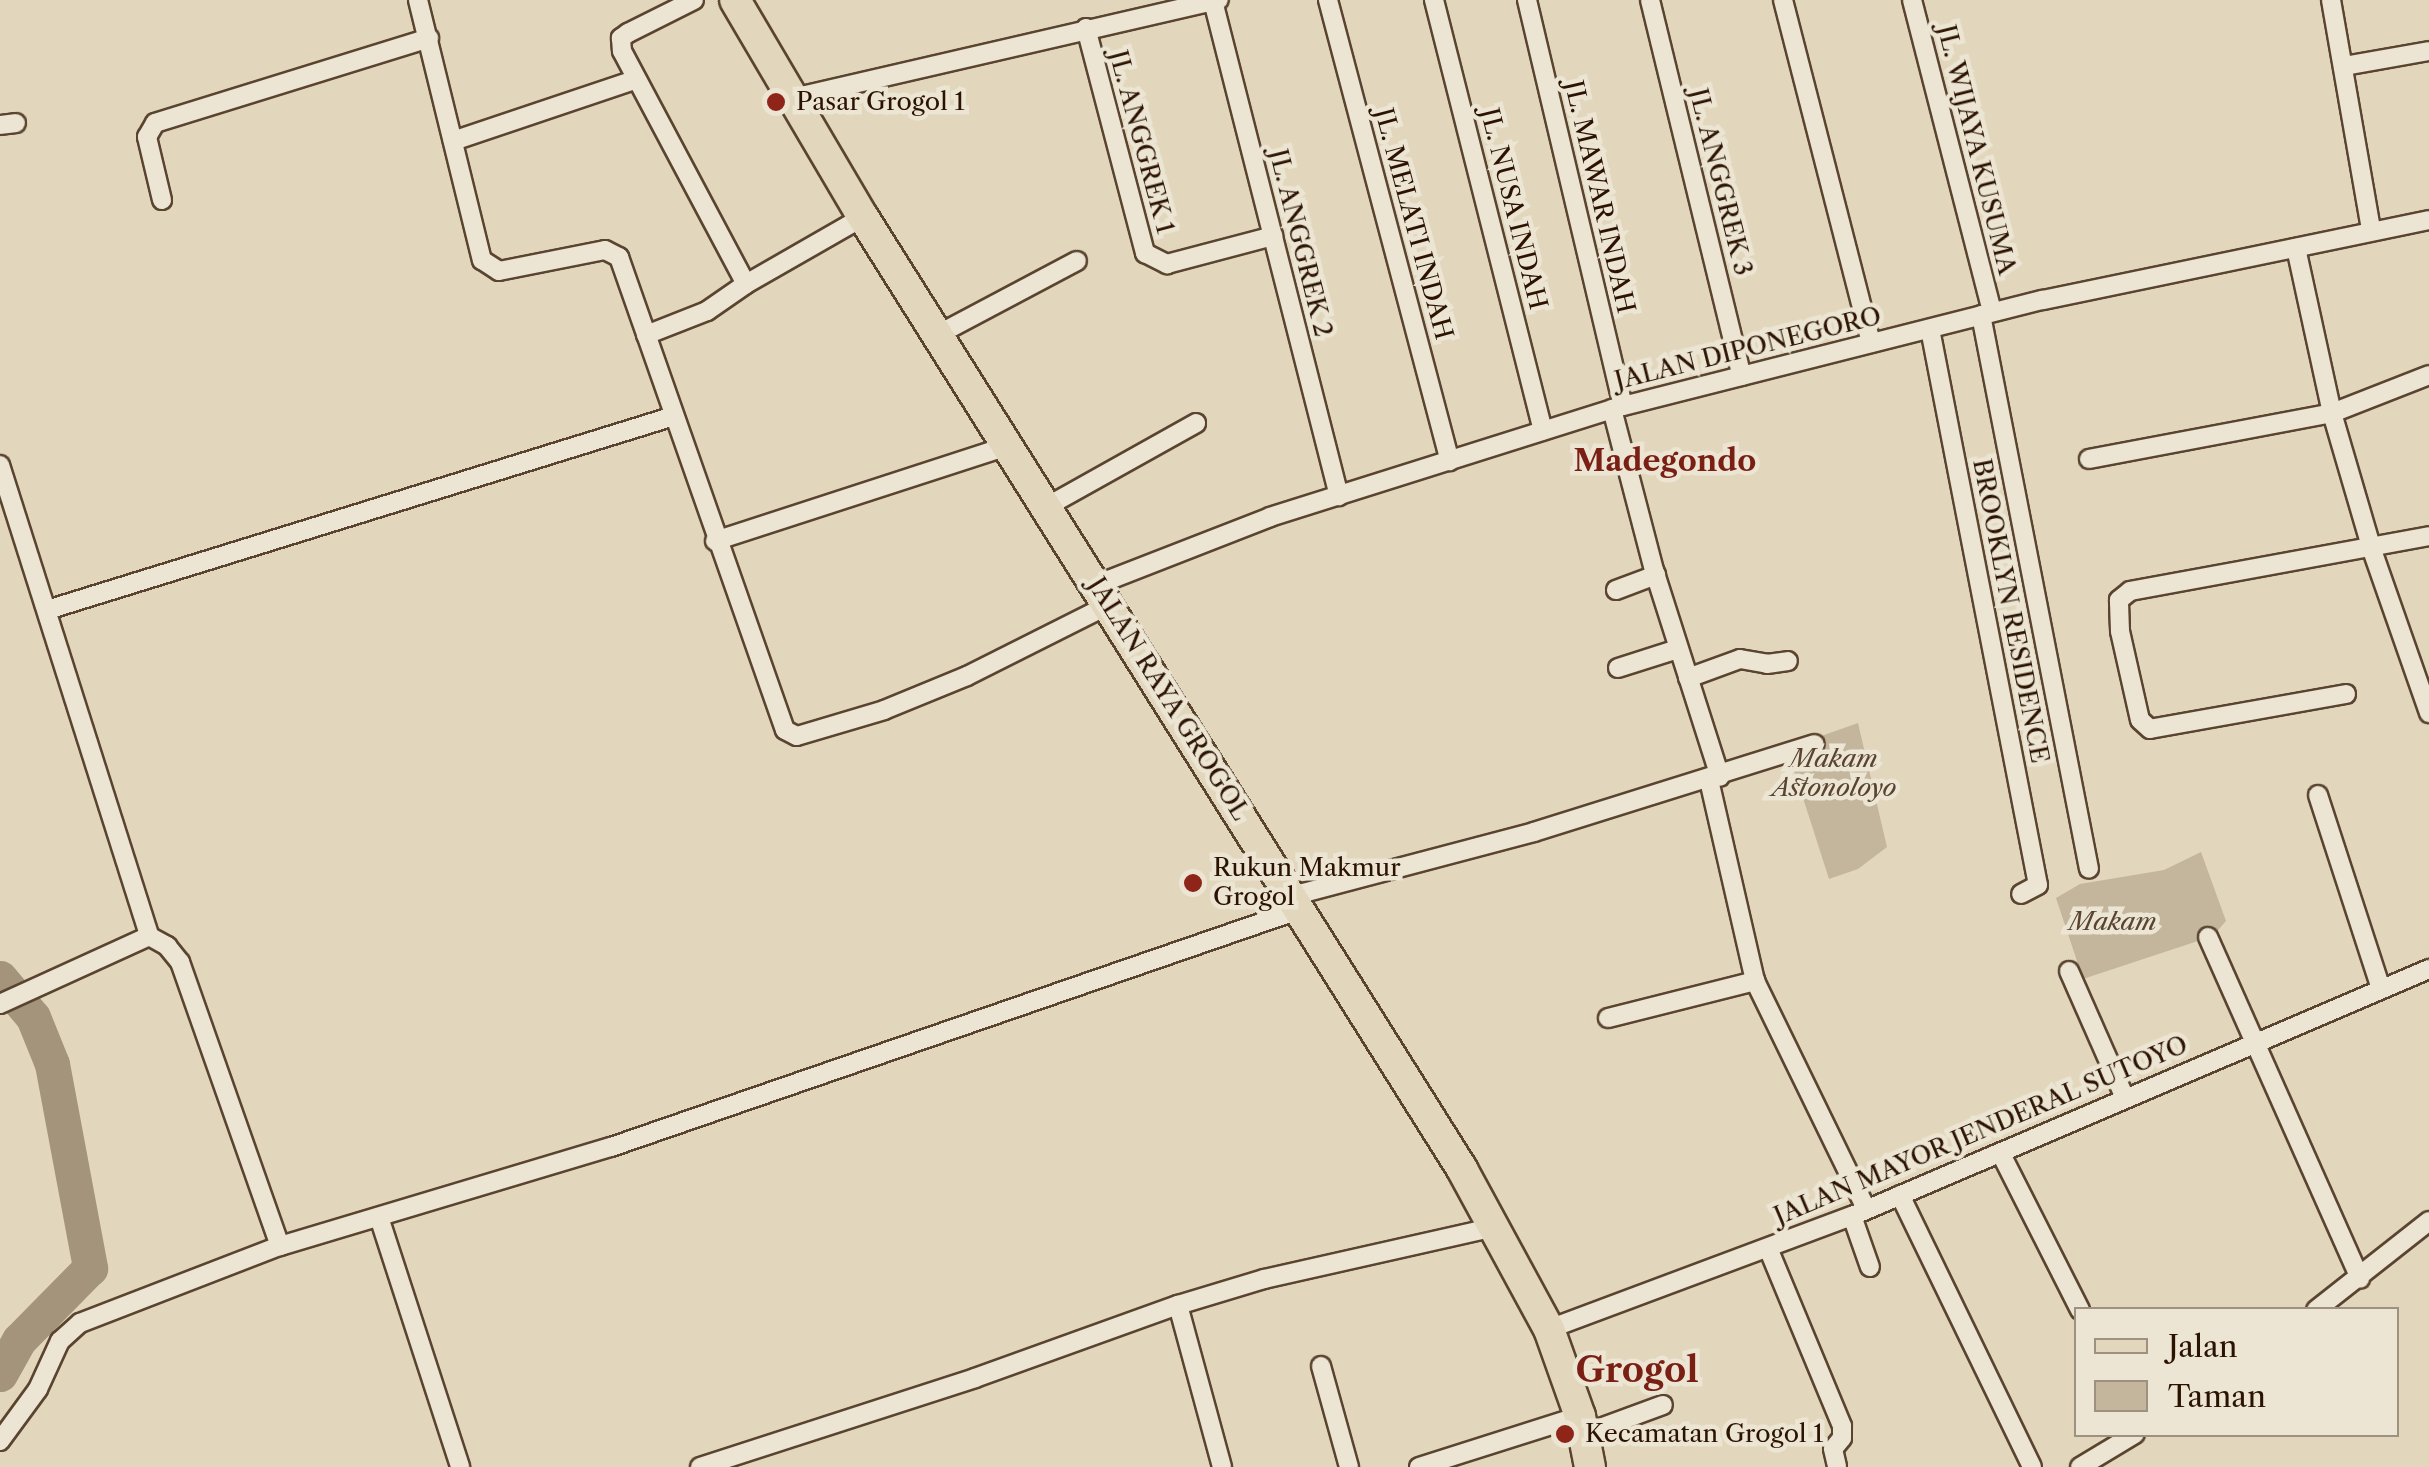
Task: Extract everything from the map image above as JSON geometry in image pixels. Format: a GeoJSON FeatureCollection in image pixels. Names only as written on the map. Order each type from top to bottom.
{"type":"FeatureCollection","features":[{"type":"Feature","properties":{"kind":"main road","name":"JALAN RAYA GROGOL"},"geometry":{"type":"LineString","coordinates":[[735,0],[863,217],[1297,902],[1495,1227],[1548,1329],[1582,1425],[1590,1467]]}},
{"type":"Feature","properties":{"kind":"street"},"geometry":{"type":"LineString","coordinates":[[418,0],[453,140],[634,80]]}},
{"type":"Feature","properties":{"kind":"street"},"geometry":{"type":"LineString","coordinates":[[694,0],[621,38],[622,51],[634,80],[746,284]]}},
{"type":"Feature","properties":{"kind":"street","name":"JL. MELATI INDAH"},"geometry":{"type":"LineString","coordinates":[[1328,0],[1450,461]]}},
{"type":"Feature","properties":{"kind":"street","name":"JL. NUSA INDAH"},"geometry":{"type":"LineString","coordinates":[[1434,0],[1543,430]]}},
{"type":"Feature","properties":{"kind":"street","name":"JL. MAWAR INDAH"},"geometry":{"type":"LineString","coordinates":[[1528,0],[1656,575],[1715,779],[1756,981],[1859,1212],[1870,1268]]}},
{"type":"Feature","properties":{"kind":"street","name":"JL. ANGGREK 3"},"geometry":{"type":"LineString","coordinates":[[1650,0],[1742,376]]}},
{"type":"Feature","properties":{"kind":"street"},"geometry":{"type":"LineString","coordinates":[[1783,0],[1871,343]]}},
{"type":"Feature","properties":{"kind":"street","name":"JL. WIJAYA KUSUMA"},"geometry":{"type":"LineString","coordinates":[[1912,0],[1987,314],[2089,869]]}},
{"type":"Feature","properties":{"kind":"street"},"geometry":{"type":"LineString","coordinates":[[2330,0],[2371,230]]}},
{"type":"Feature","properties":{"kind":"street"},"geometry":{"type":"LineString","coordinates":[[792,98],[1216,1]]}},
{"type":"Feature","properties":{"kind":"street","name":"JL. ANGGREK 2"},"geometry":{"type":"LineString","coordinates":[[1216,1],[1339,496]]}},
{"type":"Feature","properties":{"kind":"street","name":"JL. ANGGREK 1"},"geometry":{"type":"LineString","coordinates":[[1086,28],[1145,253],[1167,264],[1273,236]]}},
{"type":"Feature","properties":{"kind":"street"},"geometry":{"type":"LineString","coordinates":[[162,200],[147,137],[155,123],[429,38]]}},
{"type":"Feature","properties":{"kind":"street"},"geometry":{"type":"LineString","coordinates":[[2344,66],[2429,51]]}},
{"type":"Feature","properties":{"kind":"street","name":"JALAN DIPONEGORO"},"geometry":{"type":"LineString","coordinates":[[453,140],[482,260],[489,268],[498,271],[604,250],[616,252],[780,720],[784,730],[798,736],[884,710],[967,676],[1102,595],[1244,527],[1543,430],[1617,407],[1987,314],[2429,220]]}},
{"type":"Feature","properties":{"kind":"street"},"geometry":{"type":"LineString","coordinates":[[646,335],[707,311],[863,217]]}},
{"type":"Feature","properties":{"kind":"street"},"geometry":{"type":"LineString","coordinates":[[2296,248],[2332,412],[2372,550],[2424,686],[2429,713]]}},
{"type":"Feature","properties":{"kind":"street"},"geometry":{"type":"LineString","coordinates":[[939,334],[1077,262]]}},
{"type":"Feature","properties":{"kind":"street","name":"BROOKLYN RESIDENCE"},"geometry":{"type":"LineString","coordinates":[[1930,328],[2038,885],[2021,894]]}},
{"type":"Feature","properties":{"kind":"street"},"geometry":{"type":"LineString","coordinates":[[2089,460],[2332,412],[2429,375]]}},
{"type":"Feature","properties":{"kind":"street"},"geometry":{"type":"LineString","coordinates":[[47,610],[674,416]]}},
{"type":"Feature","properties":{"kind":"street"},"geometry":{"type":"LineString","coordinates":[[1046,507],[1196,422]]}},
{"type":"Feature","properties":{"kind":"street"},"geometry":{"type":"LineString","coordinates":[[715,541],[1007,446]]}},
{"type":"Feature","properties":{"kind":"street"},"geometry":{"type":"LineString","coordinates":[[0,465],[149,936],[167,946],[180,962],[280,1246]]}},
{"type":"Feature","properties":{"kind":"street"},"geometry":{"type":"LineString","coordinates":[[2346,694],[2150,729],[2140,720],[2120,630],[2119,600],[2130,591],[2372,550],[2429,536]]}},
{"type":"Feature","properties":{"kind":"street"},"geometry":{"type":"LineString","coordinates":[[1616,590],[1656,575]]}},
{"type":"Feature","properties":{"kind":"street"},"geometry":{"type":"LineString","coordinates":[[1618,668],[1678,649]]}},
{"type":"Feature","properties":{"kind":"street"},"geometry":{"type":"LineString","coordinates":[[1688,678],[1740,659],[1766,664],[1788,661]]}},
{"type":"Feature","properties":{"kind":"street"},"geometry":{"type":"LineString","coordinates":[[0,1441],[22,1414],[67,1331],[280,1246],[611,1147],[1297,902],[1715,779],[1814,744]]}},
{"type":"Feature","properties":{"kind":"street"},"geometry":{"type":"LineString","coordinates":[[2318,796],[2380,989]]}},
{"type":"Feature","properties":{"kind":"street"},"geometry":{"type":"LineString","coordinates":[[0,1004],[149,936]]}},
{"type":"Feature","properties":{"kind":"street"},"geometry":{"type":"LineString","coordinates":[[2208,937],[2360,1279]]}},
{"type":"Feature","properties":{"kind":"street","name":"JALAN MAYOR JENDERAL SUTOYO"},"geometry":{"type":"LineString","coordinates":[[1548,1329],[1768,1248],[2001,1154],[2429,969]]}},
{"type":"Feature","properties":{"kind":"street"},"geometry":{"type":"LineString","coordinates":[[2069,971],[2125,1098]]}},
{"type":"Feature","properties":{"kind":"street"},"geometry":{"type":"LineString","coordinates":[[1608,1018],[1756,981]]}},
{"type":"Feature","properties":{"kind":"street"},"geometry":{"type":"LineString","coordinates":[[2001,1154],[2078,1307]]}},
{"type":"Feature","properties":{"kind":"street"},"geometry":{"type":"LineString","coordinates":[[1900,1195],[2032,1467]]}},
{"type":"Feature","properties":{"kind":"street"},"geometry":{"type":"LineString","coordinates":[[379,1217],[460,1467]]}},
{"type":"Feature","properties":{"kind":"street"},"geometry":{"type":"LineString","coordinates":[[2320,1307],[2429,1221]]}},
{"type":"Feature","properties":{"kind":"street"},"geometry":{"type":"LineString","coordinates":[[700,1467],[975,1378],[1178,1305],[1264,1280],[1495,1227]]}},
{"type":"Feature","properties":{"kind":"street"},"geometry":{"type":"LineString","coordinates":[[1768,1248],[1842,1426],[1842,1438],[1832,1449],[1837,1467]]}},
{"type":"Feature","properties":{"kind":"street"},"geometry":{"type":"LineString","coordinates":[[1178,1305],[1222,1467]]}},
{"type":"Feature","properties":{"kind":"street"},"geometry":{"type":"LineString","coordinates":[[1321,1366],[1349,1467]]}},
{"type":"Feature","properties":{"kind":"street"},"geometry":{"type":"LineString","coordinates":[[1419,1467],[1662,1405]]}},
{"type":"Feature","properties":{"kind":"street"},"geometry":{"type":"LineString","coordinates":[[2080,1467],[2129,1437]]}},
{"type":"Feature","properties":{"kind":"green space","name":"Makam Astonoloyo"},"geometry":{"type":"Polygon","coordinates":[[[1858,723],[1887,847],[1858,869],[1829,879],[1787,748],[1858,723]]]}},
{"type":"Feature","properties":{"kind":"green space","name":"Makam"},"geometry":{"type":"Polygon","coordinates":[[[2201,852],[2226,921],[2213,936],[2083,979],[2056,898],[2080,884],[2164,870],[2201,852]]]}},
{"type":"Feature","properties":{"kind":"waterway"},"geometry":{"type":"LineString","coordinates":[[0,978],[33,1017],[52,1064],[90,1268],[19,1340],[0,1374]]}},
{"type":"Feature","properties":{"kind":"place","name":"Pasar Grogol 1"},"geometry":{"type":"Point","coordinates":[776,102]}},
{"type":"Feature","properties":{"kind":"place","name":"Rukun Makmur Grogol"},"geometry":{"type":"Point","coordinates":[1193,883]}},
{"type":"Feature","properties":{"kind":"place","name":"Kecamatan Grogol 1"},"geometry":{"type":"Point","coordinates":[1565,1434]}},
{"type":"Feature","properties":{"kind":"district","name":"Madegondo"},"geometry":{"type":"Point","coordinates":[1665,461]}},
{"type":"Feature","properties":{"kind":"district","name":"Grogol"},"geometry":{"type":"Point","coordinates":[1637,1370]}}]}
